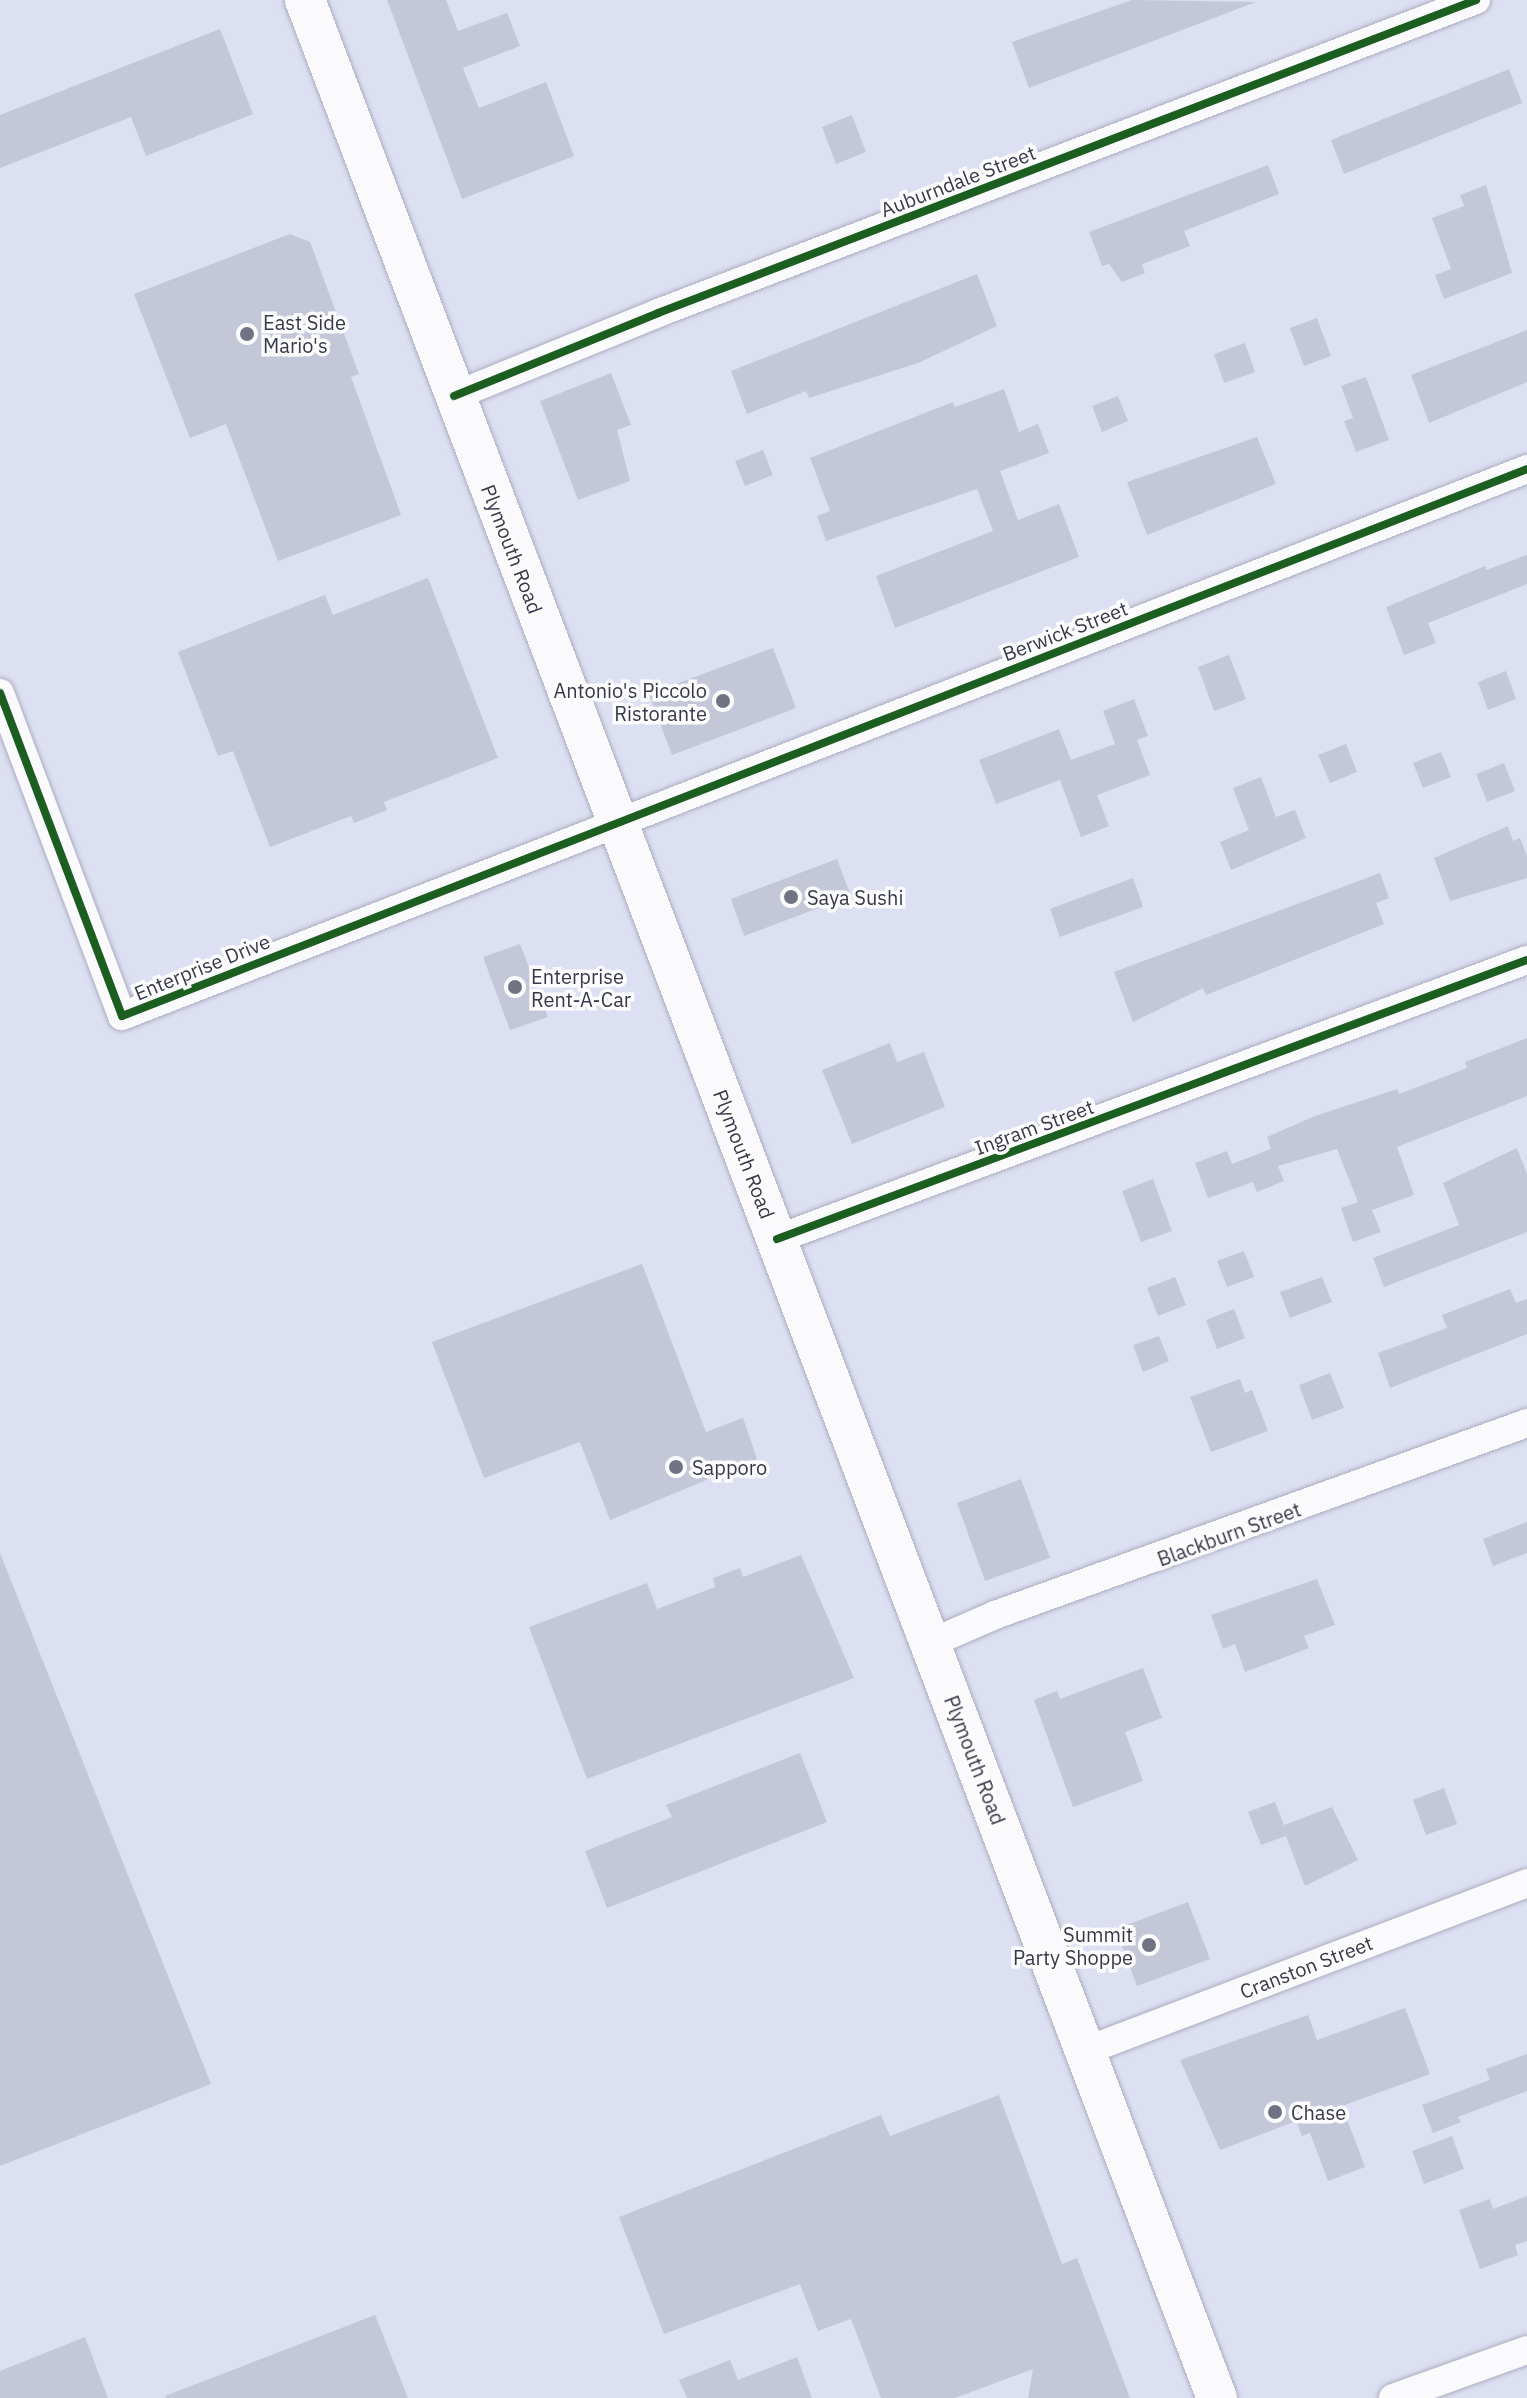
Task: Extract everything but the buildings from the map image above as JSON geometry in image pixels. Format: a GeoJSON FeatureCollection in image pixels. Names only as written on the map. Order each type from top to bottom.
{"type":"FeatureCollection","features":[{"type":"Feature","properties":{"kind":"main road","name":"Plymouth Road"},"geometry":{"type":"LineString","coordinates":[[305,0],[614,821],[777,1239],[1217,2398]]}},
{"type":"Feature","properties":{"kind":"street","name":"Auburndale Street"},"geometry":{"type":"LineString","coordinates":[[454,396],[658,313],[1476,0]]}},
{"type":"Feature","properties":{"kind":"street","name":"Berwick Street"},"geometry":{"type":"LineString","coordinates":[[614,821],[1527,469]]}},
{"type":"Feature","properties":{"kind":"street","name":"Enterprise Drive"},"geometry":{"type":"LineString","coordinates":[[0,693],[122,1016],[614,821]]}},
{"type":"Feature","properties":{"kind":"street","name":"Ingram Street"},"geometry":{"type":"LineString","coordinates":[[777,1239],[1527,960]]}},
{"type":"Feature","properties":{"kind":"street","name":"Blackburn Street"},"geometry":{"type":"LineString","coordinates":[[931,1643],[995,1615],[1527,1423]]}},
{"type":"Feature","properties":{"kind":"street","name":"Cranston Street"},"geometry":{"type":"LineString","coordinates":[[1085,2051],[1527,1883]]}},
{"type":"Feature","properties":{"kind":"street"},"geometry":{"type":"LineString","coordinates":[[1393,2398],[1527,2350]]}},
{"type":"Feature","properties":{"kind":"cycle path"},"geometry":{"type":"LineString","coordinates":[[454,396],[658,313],[1476,0]]}},
{"type":"Feature","properties":{"kind":"cycle path"},"geometry":{"type":"LineString","coordinates":[[0,693],[122,1016],[1527,469]]}},
{"type":"Feature","properties":{"kind":"cycle path"},"geometry":{"type":"LineString","coordinates":[[777,1239],[1527,960]]}},
{"type":"Feature","properties":{"kind":"place","name":"East Side Mario's"},"geometry":{"type":"Point","coordinates":[247,334]}},
{"type":"Feature","properties":{"kind":"place","name":"Antonio's Piccolo Ristorante"},"geometry":{"type":"Point","coordinates":[723,701]}},
{"type":"Feature","properties":{"kind":"place","name":"Saya Sushi"},"geometry":{"type":"Point","coordinates":[791,897]}},
{"type":"Feature","properties":{"kind":"place","name":"Enterprise Rent-A-Car"},"geometry":{"type":"Point","coordinates":[515,987]}},
{"type":"Feature","properties":{"kind":"place","name":"Sapporo"},"geometry":{"type":"Point","coordinates":[676,1467]}},
{"type":"Feature","properties":{"kind":"place","name":"Summit Party Shoppe"},"geometry":{"type":"Point","coordinates":[1149,1945]}},
{"type":"Feature","properties":{"kind":"place","name":"Chase"},"geometry":{"type":"Point","coordinates":[1275,2112]}}]}
